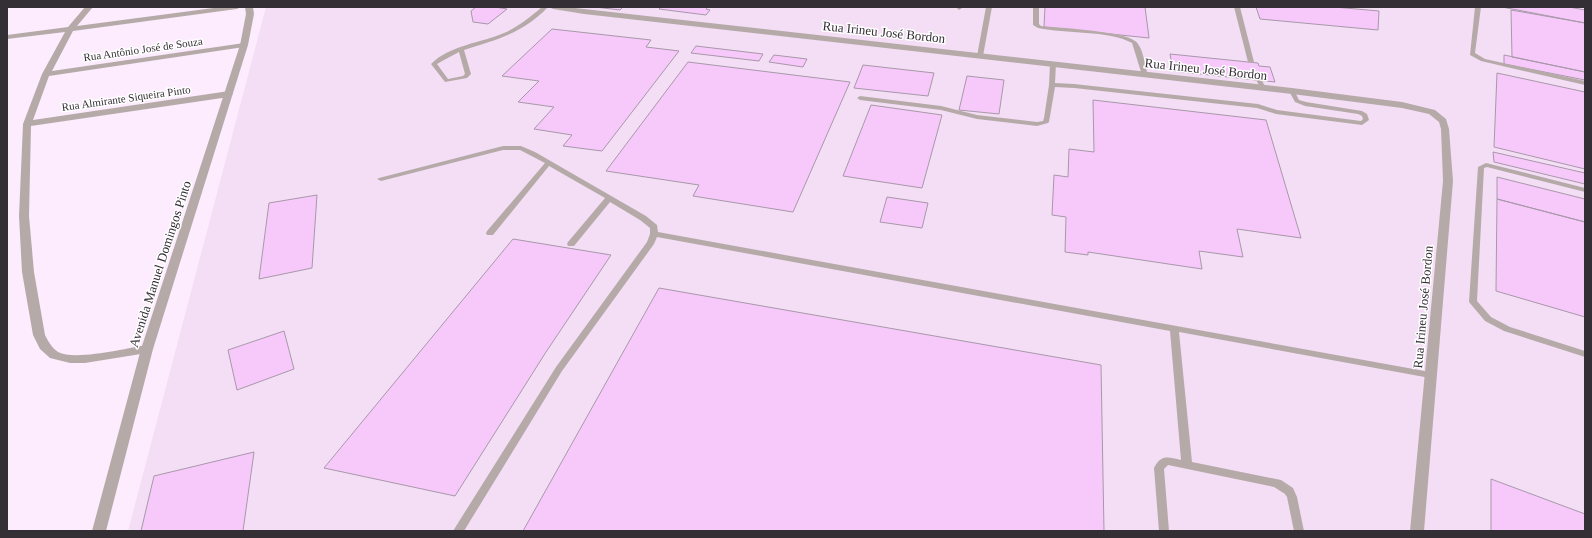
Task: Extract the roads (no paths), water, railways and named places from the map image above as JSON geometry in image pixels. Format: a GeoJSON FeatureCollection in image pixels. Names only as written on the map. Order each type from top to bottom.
{"type":"FeatureCollection","features":[{"type":"Feature","properties":{"kind":"street"},"geometry":{"type":"LineString","coordinates":[[89,7],[71,28],[46,74],[27,124],[24,216],[28,272],[39,335],[44,346],[54,355],[70,359],[85,360],[147,349]]}},
{"type":"Feature","properties":{"kind":"street"},"geometry":{"type":"LineString","coordinates":[[7,37],[237,7]]}},
{"type":"Feature","properties":{"kind":"street","name":"Avenida Manuel Domingos Pinto"},"geometry":{"type":"LineString","coordinates":[[99,531],[147,349],[244,45],[250,14],[249,7]]}},
{"type":"Feature","properties":{"kind":"street","name":"Rua Irineu José Bordon"},"geometry":{"type":"LineString","coordinates":[[553,7],[584,12],[1145,75],[1261,84],[1292,91],[1402,105],[1432,112],[1443,121],[1445,129],[1448,180],[1417,531]]}},
{"type":"Feature","properties":{"kind":"street","name":"Rua Antônio José de Souza"},"geometry":{"type":"LineString","coordinates":[[46,74],[244,45]]}},
{"type":"Feature","properties":{"kind":"street","name":"Rua Almirante Siqueira Pinto"},"geometry":{"type":"LineString","coordinates":[[27,124],[229,94]]}},
{"type":"Feature","properties":{"kind":"lane"},"geometry":{"type":"LineString","coordinates":[[461,50],[468,74],[465,77],[447,81],[434,64],[442,57],[461,50],[504,36],[521,27],[545,7]]}},
{"type":"Feature","properties":{"kind":"lane"},"geometry":{"type":"LineString","coordinates":[[980,56],[989,7]]}},
{"type":"Feature","properties":{"kind":"lane"},"geometry":{"type":"LineString","coordinates":[[1036,7],[1036,24],[1040,27],[1117,36],[1129,39],[1134,43],[1145,75]]}},
{"type":"Feature","properties":{"kind":"lane"},"geometry":{"type":"LineString","coordinates":[[1237,7],[1251,62]]}},
{"type":"Feature","properties":{"kind":"lane"},"geometry":{"type":"LineString","coordinates":[[1478,7],[1472,54],[1495,63],[1585,83]]}},
{"type":"Feature","properties":{"kind":"lane"},"geometry":{"type":"LineString","coordinates":[[860,98],[941,108],[977,117],[1037,124],[1046,122],[1052,86],[1053,64]]}},
{"type":"Feature","properties":{"kind":"lane"},"geometry":{"type":"LineString","coordinates":[[1052,86],[1089,87],[1258,106],[1276,112],[1346,121],[1362,122],[1366,120],[1365,115],[1360,112],[1305,104],[1297,101],[1292,91]]}},
{"type":"Feature","properties":{"kind":"lane"},"geometry":{"type":"LineString","coordinates":[[381,179],[503,148],[527,149],[548,163],[642,218],[654,227],[654,234],[651,242],[559,369],[458,531]]}},
{"type":"Feature","properties":{"kind":"lane"},"geometry":{"type":"LineString","coordinates":[[490,233],[548,163]]}},
{"type":"Feature","properties":{"kind":"lane"},"geometry":{"type":"LineString","coordinates":[[1585,190],[1486,165],[1482,168],[1473,302],[1488,319],[1507,329],[1585,354]]}},
{"type":"Feature","properties":{"kind":"lane"},"geometry":{"type":"LineString","coordinates":[[571,244],[609,198]]}},
{"type":"Feature","properties":{"kind":"lane"},"geometry":{"type":"LineString","coordinates":[[654,234],[1430,375]]}},
{"type":"Feature","properties":{"kind":"lane"},"geometry":{"type":"LineString","coordinates":[[1174,329],[1187,465]]}},
{"type":"Feature","properties":{"kind":"lane"},"geometry":{"type":"LineString","coordinates":[[1164,531],[1158,468],[1166,461],[1277,483],[1289,491],[1292,497],[1299,531]]}}]}
